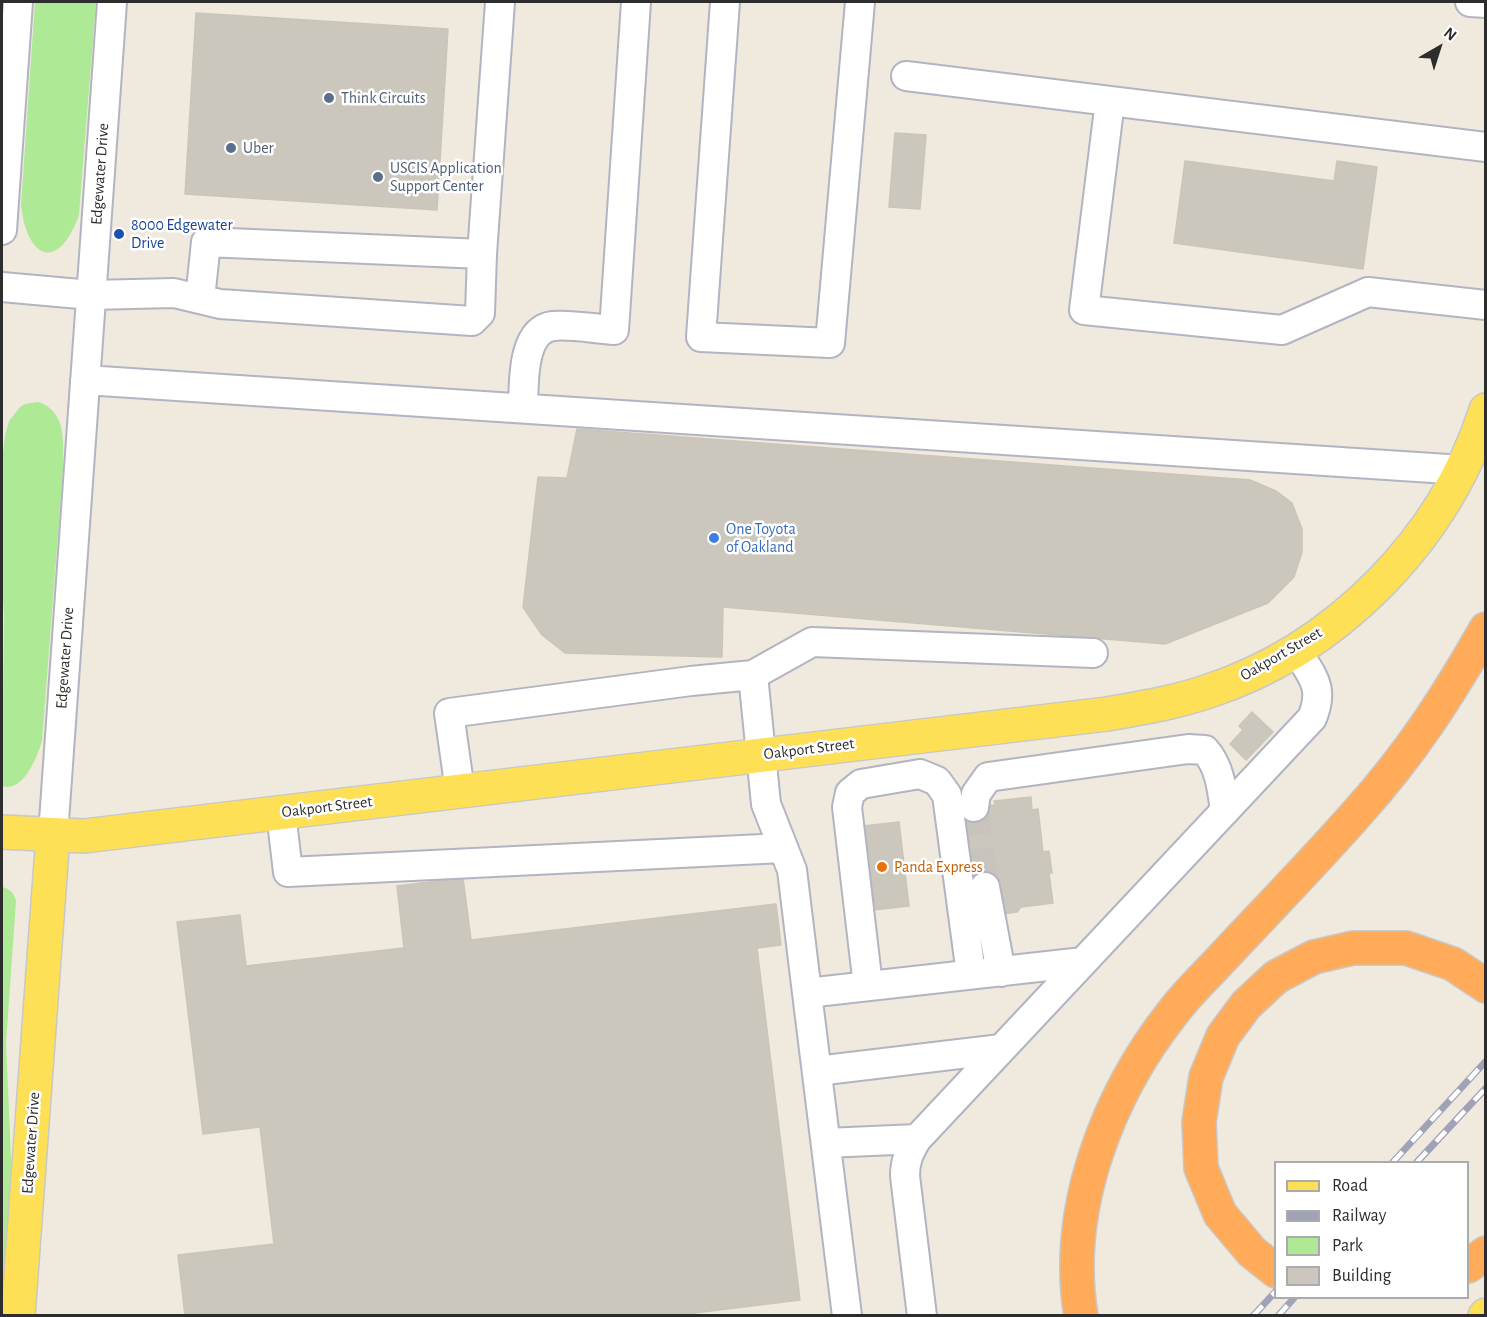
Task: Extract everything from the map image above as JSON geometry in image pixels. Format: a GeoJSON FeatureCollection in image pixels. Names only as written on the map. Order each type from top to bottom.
{"type":"FeatureCollection","features":[{"type":"Feature","properties":{"kind":"highway"},"geometry":{"type":"LineString","coordinates":[[1081,1316],[1077,1294],[1077,1252],[1082,1209],[1091,1171],[1112,1112],[1140,1059],[1174,1010],[1359,811],[1415,744],[1455,683],[1485,628]]}},
{"type":"Feature","properties":{"kind":"highway"},"geometry":{"type":"LineString","coordinates":[[1274,1270],[1252,1252],[1220,1214],[1201,1168],[1199,1122],[1206,1077],[1223,1036],[1246,1005],[1276,977],[1314,957],[1353,948],[1406,948],[1453,964],[1485,986]]}},
{"type":"Feature","properties":{"kind":"highway"},"geometry":{"type":"LineString","coordinates":[[1469,1265],[1485,1253]]}},
{"type":"Feature","properties":{"kind":"main road","name":"Oakport Street"},"geometry":{"type":"LineString","coordinates":[[2,832],[84,836],[1096,715],[1160,705],[1207,692],[1251,674],[1296,650],[1335,623],[1373,591],[1394,569],[1439,512],[1463,470],[1485,410]]}},
{"type":"Feature","properties":{"kind":"main road","name":"Edgewater Drive"},"geometry":{"type":"LineString","coordinates":[[18,1316],[52,835]]}},
{"type":"Feature","properties":{"kind":"street"},"geometry":{"type":"LineString","coordinates":[[2,230],[7,75],[18,2]]}},
{"type":"Feature","properties":{"kind":"street","name":"Edgewater Drive"},"geometry":{"type":"LineString","coordinates":[[52,835],[112,2]]}},
{"type":"Feature","properties":{"kind":"street"},"geometry":{"type":"LineString","coordinates":[[2,287],[91,295],[174,293],[220,304],[472,321],[480,314],[482,254],[500,2]]}},
{"type":"Feature","properties":{"kind":"street"},"geometry":{"type":"LineString","coordinates":[[523,408],[525,365],[536,335],[551,326],[614,330],[636,2]]}},
{"type":"Feature","properties":{"kind":"street"},"geometry":{"type":"LineString","coordinates":[[724,2],[701,337],[830,343],[860,2]]}},
{"type":"Feature","properties":{"kind":"street"},"geometry":{"type":"LineString","coordinates":[[1470,2],[1485,3]]}},
{"type":"Feature","properties":{"kind":"street"},"geometry":{"type":"LineString","coordinates":[[906,76],[1485,147]]}},
{"type":"Feature","properties":{"kind":"street"},"geometry":{"type":"LineString","coordinates":[[1110,101],[1084,310],[1282,330],[1368,292],[1485,305]]}},
{"type":"Feature","properties":{"kind":"street"},"geometry":{"type":"LineString","coordinates":[[200,299],[206,242],[482,254]]}},
{"type":"Feature","properties":{"kind":"street"},"geometry":{"type":"LineString","coordinates":[[85,381],[1463,470]]}},
{"type":"Feature","properties":{"kind":"street"},"geometry":{"type":"LineString","coordinates":[[460,791],[449,713],[690,681],[753,675],[812,642],[1093,653]]}},
{"type":"Feature","properties":{"kind":"street"},"geometry":{"type":"LineString","coordinates":[[922,1316],[905,1176],[905,1162],[916,1139],[1083,962],[1224,804],[1312,718],[1319,695],[1316,683],[1296,650]]}},
{"type":"Feature","properties":{"kind":"street"},"geometry":{"type":"LineString","coordinates":[[753,675],[766,804],[792,870],[847,1316]]}},
{"type":"Feature","properties":{"kind":"street"},"geometry":{"type":"LineString","coordinates":[[974,807],[976,794],[988,777],[1188,749],[1205,750],[1214,760],[1224,804]]}},
{"type":"Feature","properties":{"kind":"street"},"geometry":{"type":"LineString","coordinates":[[868,986],[847,807],[850,793],[861,784],[920,774],[937,781],[947,795],[971,974]]}},
{"type":"Feature","properties":{"kind":"street"},"geometry":{"type":"LineString","coordinates":[[281,813],[288,872],[783,848]]}},
{"type":"Feature","properties":{"kind":"street"},"geometry":{"type":"LineString","coordinates":[[985,887],[1001,972]]}},
{"type":"Feature","properties":{"kind":"street"},"geometry":{"type":"LineString","coordinates":[[807,993],[1083,962]]}},
{"type":"Feature","properties":{"kind":"street"},"geometry":{"type":"LineString","coordinates":[[817,1071],[1001,1049]]}},
{"type":"Feature","properties":{"kind":"street"},"geometry":{"type":"LineString","coordinates":[[826,1143],[916,1139]]}},
{"type":"Feature","properties":{"kind":"green space"},"geometry":{"type":"Polygon","coordinates":[[[35,2],[96,2],[79,215],[62,246],[53,252],[44,252],[36,247],[24,223],[21,205],[35,2]]]}},
{"type":"Feature","properties":{"kind":"green space"},"geometry":{"type":"Polygon","coordinates":[[[38,402],[48,406],[59,421],[63,440],[63,470],[42,741],[28,772],[23,779],[10,787],[2,786],[4,615],[2,461],[9,421],[20,407],[38,402]]]}},
{"type":"Feature","properties":{"kind":"green space"},"geometry":{"type":"Polygon","coordinates":[[[2,887],[11,892],[16,901],[6,1043],[12,1180],[2,1313],[2,887]]]}},
{"type":"Feature","properties":{"kind":"building"},"geometry":{"type":"Polygon","coordinates":[[[196,13],[448,29],[437,210],[185,194],[196,13]]]}},
{"type":"Feature","properties":{"kind":"building"},"geometry":{"type":"Polygon","coordinates":[[[895,133],[926,135],[920,209],[889,207],[895,133]]]}},
{"type":"Feature","properties":{"kind":"building"},"geometry":{"type":"Polygon","coordinates":[[[1185,161],[1334,181],[1337,161],[1377,167],[1363,269],[1174,243],[1185,161]]]}},
{"type":"Feature","properties":{"kind":"building"},"geometry":{"type":"Polygon","coordinates":[[[577,429],[1250,480],[1276,491],[1292,503],[1302,529],[1302,552],[1294,577],[1268,603],[1165,644],[723,607],[722,657],[565,653],[542,635],[523,607],[538,477],[567,478],[577,429]]]}},
{"type":"Feature","properties":{"kind":"building"},"geometry":{"type":"Polygon","coordinates":[[[1252,712],[1273,732],[1246,760],[1230,744],[1243,730],[1239,726],[1252,712]]]}},
{"type":"Feature","properties":{"kind":"building"},"geometry":{"type":"Polygon","coordinates":[[[1031,797],[1032,810],[1038,809],[1043,852],[1049,851],[1053,903],[1021,907],[1017,912],[1002,914],[972,888],[963,808],[995,805],[994,801],[1031,797]]]}},
{"type":"Feature","properties":{"kind":"building","name":"Panda Express"},"geometry":{"type":"Polygon","coordinates":[[[899,822],[909,906],[864,911],[854,827],[899,822]]]}},
{"type":"Feature","properties":{"kind":"building"},"geometry":{"type":"Polygon","coordinates":[[[463,878],[471,940],[776,904],[781,945],[757,948],[800,1300],[670,1316],[185,1316],[178,1255],[274,1244],[260,1127],[203,1134],[177,922],[240,915],[246,966],[404,948],[397,886],[463,878]]]}},
{"type":"Feature","properties":{"kind":"tunnel"},"geometry":{"type":"LineString","coordinates":[[974,807],[985,887]]}},
{"type":"Feature","properties":{"kind":"railway"},"geometry":{"type":"LineString","coordinates":[[1394,1161],[1486,1061]]}},
{"type":"Feature","properties":{"kind":"railway"},"geometry":{"type":"LineString","coordinates":[[1418,1161],[1486,1088]]}},
{"type":"Feature","properties":{"kind":"railway"},"geometry":{"type":"LineString","coordinates":[[1253,1316],[1274,1293]]}},
{"type":"Feature","properties":{"kind":"railway"},"geometry":{"type":"LineString","coordinates":[[1278,1316],[1293,1299]]}},
{"type":"Feature","properties":{"kind":"place","name":"Think Circuits"},"geometry":{"type":"Point","coordinates":[329,98]}},
{"type":"Feature","properties":{"kind":"place","name":"Uber"},"geometry":{"type":"Point","coordinates":[231,148]}},
{"type":"Feature","properties":{"kind":"place","name":"USCIS Application Support Center"},"geometry":{"type":"Point","coordinates":[378,177]}},
{"type":"Feature","properties":{"kind":"place","name":"8000 Edgewater Drive"},"geometry":{"type":"Point","coordinates":[119,234]}},
{"type":"Feature","properties":{"kind":"place","name":"One Toyota of Oakland"},"geometry":{"type":"Point","coordinates":[714,538]}},
{"type":"Feature","properties":{"kind":"place","name":"Panda Express"},"geometry":{"type":"Point","coordinates":[882,867]}}]}
